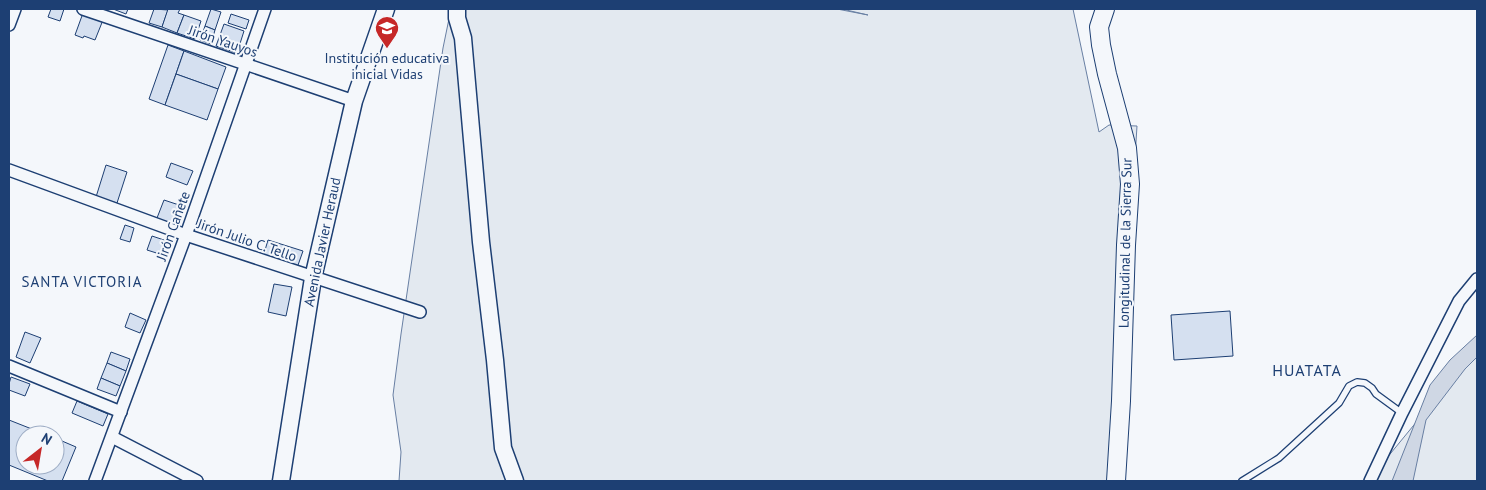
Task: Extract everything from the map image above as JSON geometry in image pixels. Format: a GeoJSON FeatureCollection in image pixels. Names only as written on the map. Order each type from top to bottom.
{"type":"FeatureCollection","features":[{"type":"Feature","properties":{"kind":"main road","name":"Avenida Javier Heraud"},"geometry":{"type":"LineString","coordinates":[[281,481],[313,278],[354,101],[386,9]]}},
{"type":"Feature","properties":{"kind":"main road"},"geometry":{"type":"LineString","coordinates":[[457,9],[457,18],[463,38],[481,242],[503,448],[515,481]]}},
{"type":"Feature","properties":{"kind":"main road","name":"Longitudinal de la Sierra Sur"},"geometry":{"type":"LineString","coordinates":[[1105,9],[1099,27],[1101,46],[1127,148],[1130,184],[1116,481]]}},
{"type":"Feature","properties":{"kind":"street"},"geometry":{"type":"LineString","coordinates":[[9,25],[15,9]]}},
{"type":"Feature","properties":{"kind":"street","name":"Jirón Yauyos"},"geometry":{"type":"LineString","coordinates":[[83,9],[354,101]]}},
{"type":"Feature","properties":{"kind":"street","name":"Jirón Cañete"},"geometry":{"type":"LineString","coordinates":[[95,481],[186,235],[266,9]]}},
{"type":"Feature","properties":{"kind":"street","name":"Jirón Julio C. Tello"},"geometry":{"type":"LineString","coordinates":[[9,170],[186,235],[420,312]]}},
{"type":"Feature","properties":{"kind":"street"},"geometry":{"type":"LineString","coordinates":[[1370,481],[1459,301],[1477,279]]}},
{"type":"Feature","properties":{"kind":"street"},"geometry":{"type":"LineString","coordinates":[[9,366],[121,412]]}},
{"type":"Feature","properties":{"kind":"street"},"geometry":{"type":"LineString","coordinates":[[112,437],[197,481]]}},
{"type":"Feature","properties":{"kind":"lane"},"geometry":{"type":"LineString","coordinates":[[1242,481],[1279,458],[1339,403],[1349,386],[1357,382],[1365,383],[1376,394],[1402,413]]}},
{"type":"Feature","properties":{"kind":"shaded area"},"geometry":{"type":"Polygon","coordinates":[[[451,9],[837,9],[868,15],[842,9],[1073,9],[1099,132],[1109,125],[1137,126],[1117,441],[1119,481],[399,481],[401,452],[393,395],[443,48],[451,9]]]}},
{"type":"Feature","properties":{"kind":"shaded area"},"geometry":{"type":"Polygon","coordinates":[[[1477,335],[1477,357],[1465,369],[1426,420],[1413,481],[1392,481],[1430,385],[1450,360],[1477,335]]]}},
{"type":"Feature","properties":{"kind":"shaded area"},"geometry":{"type":"Polygon","coordinates":[[[1477,348],[1477,481],[1368,481],[1477,348]]]}},
{"type":"Feature","properties":{"kind":"building"},"geometry":{"type":"Polygon","coordinates":[[[51,9],[64,9],[60,21],[48,17],[51,9]]]}},
{"type":"Feature","properties":{"kind":"building"},"geometry":{"type":"Polygon","coordinates":[[[113,9],[128,9],[126,14],[113,9]]]}},
{"type":"Feature","properties":{"kind":"building"},"geometry":{"type":"Polygon","coordinates":[[[154,9],[168,10],[162,27],[149,23],[154,9]]]}},
{"type":"Feature","properties":{"kind":"building"},"geometry":{"type":"Polygon","coordinates":[[[168,9],[180,9],[178,13],[184,15],[177,33],[162,27],[168,9]]]}},
{"type":"Feature","properties":{"kind":"building"},"geometry":{"type":"Polygon","coordinates":[[[211,9],[221,12],[215,30],[205,26],[211,9]]]}},
{"type":"Feature","properties":{"kind":"building"},"geometry":{"type":"Polygon","coordinates":[[[83,13],[103,20],[95,40],[75,35],[83,13]]]}},
{"type":"Feature","properties":{"kind":"building"},"geometry":{"type":"Polygon","coordinates":[[[231,14],[249,20],[246,29],[228,23],[231,14]]]}},
{"type":"Feature","properties":{"kind":"building"},"geometry":{"type":"Polygon","coordinates":[[[184,15],[201,21],[195,39],[177,33],[184,15]]]}},
{"type":"Feature","properties":{"kind":"building"},"geometry":{"type":"Polygon","coordinates":[[[224,24],[244,31],[237,53],[216,46],[224,24]]]}},
{"type":"Feature","properties":{"kind":"building"},"geometry":{"type":"Polygon","coordinates":[[[205,26],[215,30],[211,44],[200,40],[205,26]]]}},
{"type":"Feature","properties":{"kind":"building"},"geometry":{"type":"Polygon","coordinates":[[[168,45],[184,51],[165,105],[149,99],[168,45]]]}},
{"type":"Feature","properties":{"kind":"building"},"geometry":{"type":"Polygon","coordinates":[[[184,51],[226,67],[218,89],[176,74],[184,51]]]}},
{"type":"Feature","properties":{"kind":"building"},"geometry":{"type":"Polygon","coordinates":[[[176,74],[218,89],[207,120],[165,105],[176,74]]]}},
{"type":"Feature","properties":{"kind":"building"},"geometry":{"type":"Polygon","coordinates":[[[171,163],[193,171],[187,185],[166,177],[171,163]]]}},
{"type":"Feature","properties":{"kind":"building"},"geometry":{"type":"Polygon","coordinates":[[[106,165],[127,172],[117,203],[96,197],[106,165]]]}},
{"type":"Feature","properties":{"kind":"building"},"geometry":{"type":"Polygon","coordinates":[[[164,200],[182,206],[175,225],[157,218],[164,200]]]}},
{"type":"Feature","properties":{"kind":"building"},"geometry":{"type":"Polygon","coordinates":[[[125,225],[134,228],[130,242],[120,239],[125,225]]]}},
{"type":"Feature","properties":{"kind":"building"},"geometry":{"type":"Polygon","coordinates":[[[152,236],[170,242],[166,256],[147,250],[152,236]]]}},
{"type":"Feature","properties":{"kind":"building"},"geometry":{"type":"Polygon","coordinates":[[[268,240],[303,251],[297,268],[263,257],[268,240]]]}},
{"type":"Feature","properties":{"kind":"building"},"geometry":{"type":"Polygon","coordinates":[[[274,284],[292,287],[286,316],[268,312],[274,284]]]}},
{"type":"Feature","properties":{"kind":"building"},"geometry":{"type":"Polygon","coordinates":[[[1230,311],[1233,356],[1174,360],[1171,315],[1230,311]]]}},
{"type":"Feature","properties":{"kind":"building"},"geometry":{"type":"Polygon","coordinates":[[[130,313],[146,320],[140,333],[125,327],[130,313]]]}},
{"type":"Feature","properties":{"kind":"building"},"geometry":{"type":"Polygon","coordinates":[[[25,332],[41,338],[30,363],[16,357],[25,332]]]}},
{"type":"Feature","properties":{"kind":"building"},"geometry":{"type":"Polygon","coordinates":[[[111,352],[130,359],[126,371],[107,363],[111,352]]]}},
{"type":"Feature","properties":{"kind":"building"},"geometry":{"type":"Polygon","coordinates":[[[107,363],[126,371],[120,386],[101,378],[107,363]]]}},
{"type":"Feature","properties":{"kind":"building"},"geometry":{"type":"Polygon","coordinates":[[[11,377],[30,384],[25,396],[9,390],[11,377]]]}},
{"type":"Feature","properties":{"kind":"building"},"geometry":{"type":"Polygon","coordinates":[[[101,378],[120,386],[116,396],[97,389],[101,378]]]}},
{"type":"Feature","properties":{"kind":"building"},"geometry":{"type":"Polygon","coordinates":[[[77,401],[108,414],[103,426],[72,413],[77,401]]]}},
{"type":"Feature","properties":{"kind":"building"},"geometry":{"type":"Polygon","coordinates":[[[9,420],[22,425],[15,425],[15,467],[9,465],[9,420]]]}},
{"type":"Feature","properties":{"kind":"building"},"geometry":{"type":"Polygon","coordinates":[[[65,442],[76,447],[65,474],[65,442]]]}},
{"type":"Feature","properties":{"kind":"building"},"geometry":{"type":"Polygon","coordinates":[[[33,475],[64,475],[62,481],[48,481],[33,475]]]}},
{"type":"Feature","properties":{"kind":"place","name":"Institución educativa inicial Vidas"},"geometry":{"type":"Point","coordinates":[387,49]}},
{"type":"Feature","properties":{"kind":"district","name":"SANTA VICTORIA"},"geometry":{"type":"Point","coordinates":[82,281]}},
{"type":"Feature","properties":{"kind":"district","name":"HUATATA"},"geometry":{"type":"Point","coordinates":[1307,370]}}]}
